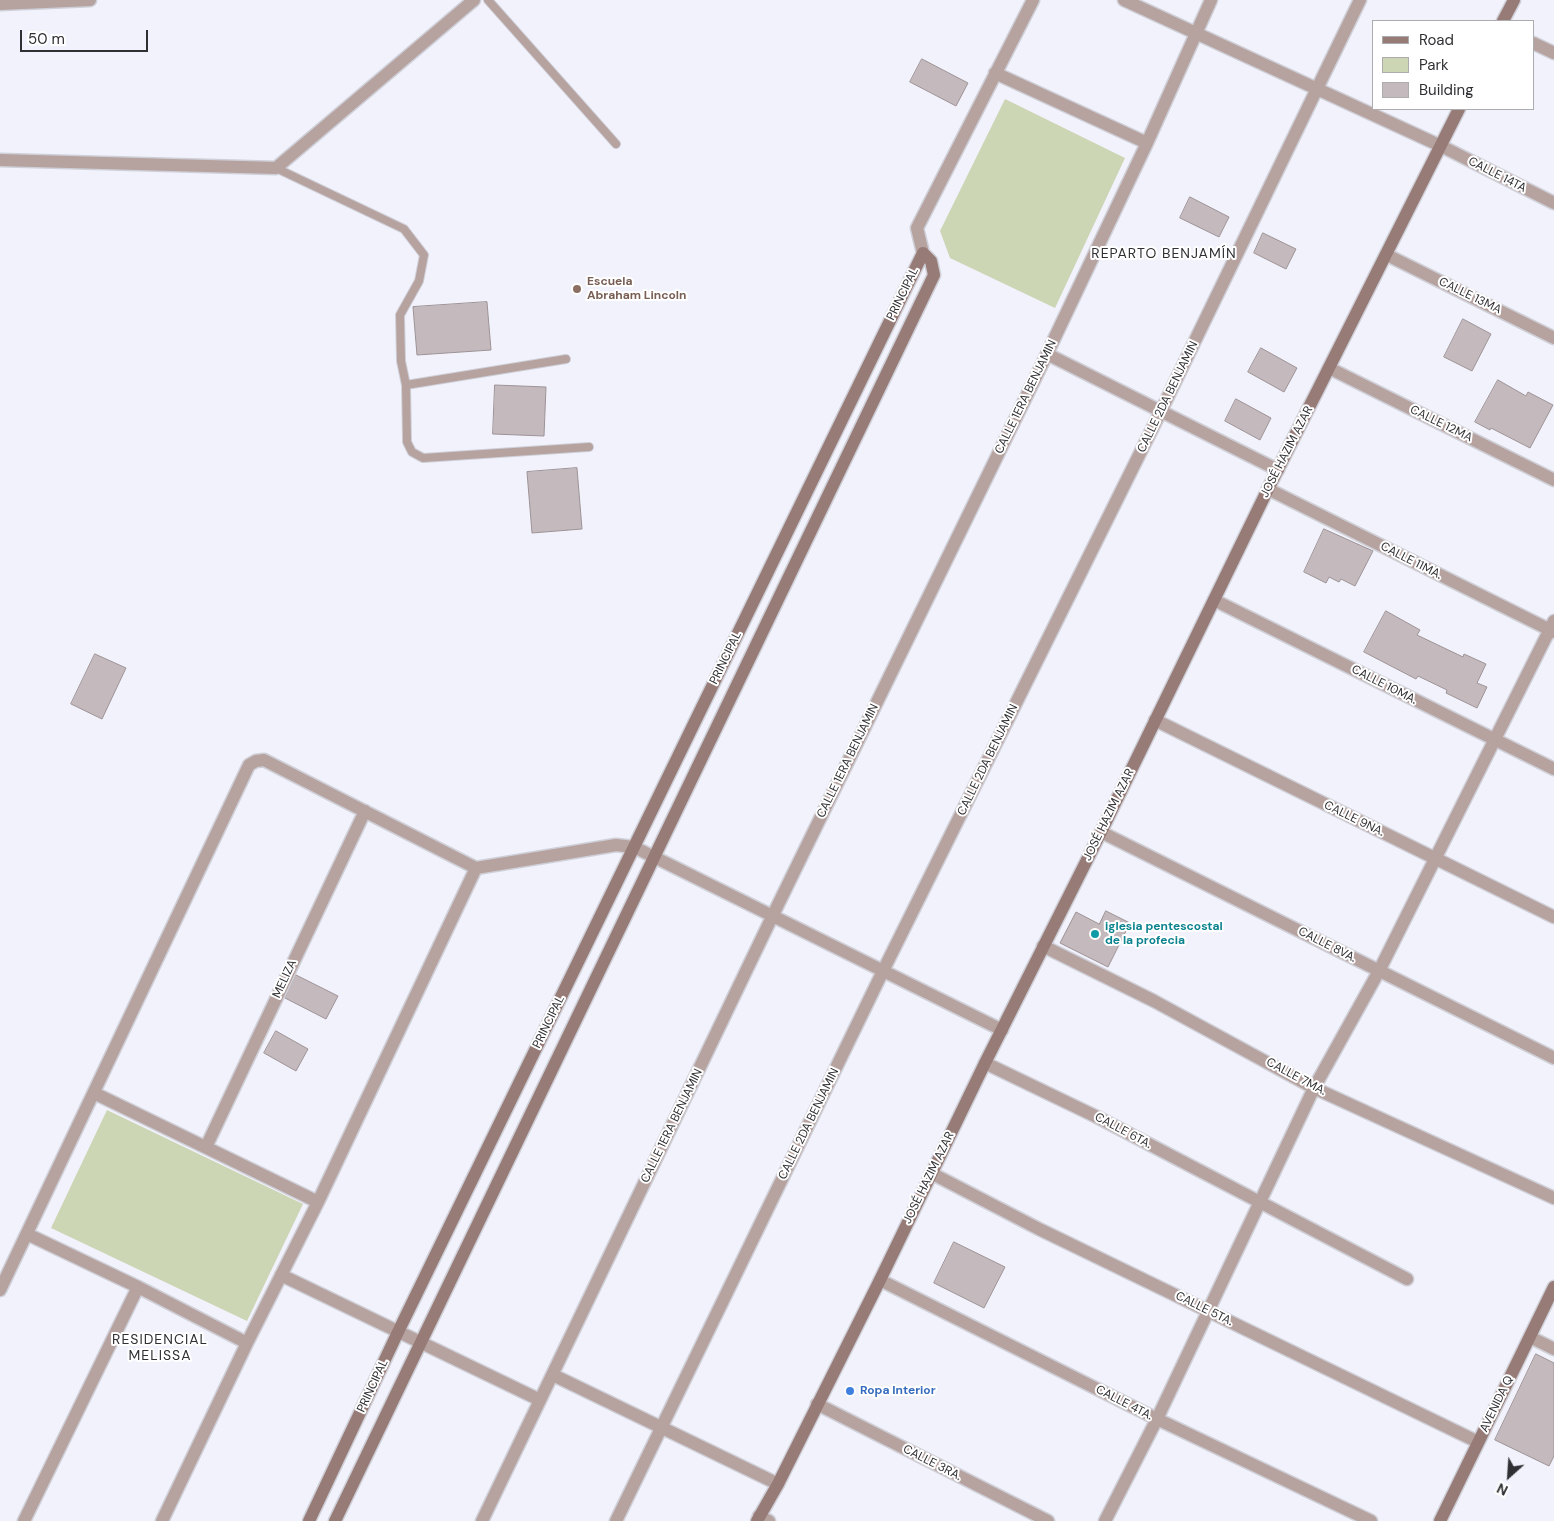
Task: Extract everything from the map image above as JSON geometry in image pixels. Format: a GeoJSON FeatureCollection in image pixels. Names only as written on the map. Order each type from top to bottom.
{"type":"FeatureCollection","features":[{"type":"Feature","properties":{"kind":"street"},"geometry":{"type":"LineString","coordinates":[[0,4],[90,0]]}},
{"type":"Feature","properties":{"kind":"street"},"geometry":{"type":"LineString","coordinates":[[0,160],[276,168],[474,0]]}},
{"type":"Feature","properties":{"kind":"street"},"geometry":{"type":"LineString","coordinates":[[923,252],[917,228],[1033,0]]}},
{"type":"Feature","properties":{"kind":"street","name":"CALLE 14TA"},"geometry":{"type":"LineString","coordinates":[[1124,0],[1441,146],[1554,203]]}},
{"type":"Feature","properties":{"kind":"street","name":"CALLE 1ERA BENJAMIN"},"geometry":{"type":"LineString","coordinates":[[482,1521],[772,917],[1047,354],[1211,0]]}},
{"type":"Feature","properties":{"kind":"street","name":"CALLE 2DA BENJAMIN"},"geometry":{"type":"LineString","coordinates":[[616,1521],[883,971],[1161,411],[1360,0]]}},
{"type":"Feature","properties":{"kind":"street"},"geometry":{"type":"LineString","coordinates":[[1504,20],[1514,0]]}},
{"type":"Feature","properties":{"kind":"street"},"geometry":{"type":"LineString","coordinates":[[1534,43],[1554,53]]}},
{"type":"Feature","properties":{"kind":"street"},"geometry":{"type":"LineString","coordinates":[[995,73],[1146,143]]}},
{"type":"Feature","properties":{"kind":"street","name":"JOSÉ HAZIM AZAR"},"geometry":{"type":"LineString","coordinates":[[762,1519],[1268,489],[1459,110]]}},
{"type":"Feature","properties":{"kind":"street","name":"PRINCIPAL"},"geometry":{"type":"LineString","coordinates":[[309,1521],[398,1332],[923,252],[931,261],[934,275],[335,1521]]}},
{"type":"Feature","properties":{"kind":"street","name":"CALLE 13MA"},"geometry":{"type":"LineString","coordinates":[[1387,255],[1554,338]]}},
{"type":"Feature","properties":{"kind":"street"},"geometry":{"type":"LineString","coordinates":[[1047,354],[1278,470]]}},
{"type":"Feature","properties":{"kind":"street","name":"CALLE 12MA"},"geometry":{"type":"LineString","coordinates":[[1329,368],[1554,480]]}},
{"type":"Feature","properties":{"kind":"street","name":"CALLE 11MA."},"geometry":{"type":"LineString","coordinates":[[1268,489],[1552,628]]}},
{"type":"Feature","properties":{"kind":"street","name":"CALLE 10MA."},"geometry":{"type":"LineString","coordinates":[[1214,600],[1554,769]]}},
{"type":"Feature","properties":{"kind":"street"},"geometry":{"type":"LineString","coordinates":[[1105,1521],[1157,1419],[1314,1088],[1380,971],[1552,628]]}},
{"type":"Feature","properties":{"kind":"street","name":"CALLE 9NA."},"geometry":{"type":"LineString","coordinates":[[1155,720],[1554,917]]}},
{"type":"Feature","properties":{"kind":"street"},"geometry":{"type":"LineString","coordinates":[[0,1290],[249,765],[256,761],[264,760],[476,868],[616,845],[634,847],[1002,1030]]}},
{"type":"Feature","properties":{"kind":"street","name":"MELIZA"},"geometry":{"type":"LineString","coordinates":[[206,1147],[365,811]]}},
{"type":"Feature","properties":{"kind":"street","name":"CALLE 8VA."},"geometry":{"type":"LineString","coordinates":[[1101,832],[1554,1058]]}},
{"type":"Feature","properties":{"kind":"street"},"geometry":{"type":"LineString","coordinates":[[162,1521],[280,1275],[318,1202],[476,868]]}},
{"type":"Feature","properties":{"kind":"street","name":"CALLE 7MA."},"geometry":{"type":"LineString","coordinates":[[1043,946],[1154,1001],[1314,1088],[1554,1198]]}},
{"type":"Feature","properties":{"kind":"street","name":"CALLE 6TA."},"geometry":{"type":"LineString","coordinates":[[985,1063],[1097,1117],[1406,1279]]}},
{"type":"Feature","properties":{"kind":"street"},"geometry":{"type":"LineString","coordinates":[[94,1093],[318,1202]]}},
{"type":"Feature","properties":{"kind":"street","name":"CALLE 5TA."},"geometry":{"type":"LineString","coordinates":[[931,1173],[1039,1229],[1478,1442]]}},
{"type":"Feature","properties":{"kind":"street"},"geometry":{"type":"LineString","coordinates":[[27,1234],[138,1287],[247,1343]]}},
{"type":"Feature","properties":{"kind":"street"},"geometry":{"type":"LineString","coordinates":[[280,1275],[540,1400]]}},
{"type":"Feature","properties":{"kind":"street","name":"CALLE 4TA."},"geometry":{"type":"LineString","coordinates":[[880,1280],[1157,1419],[1370,1521]]}},
{"type":"Feature","properties":{"kind":"street"},"geometry":{"type":"LineString","coordinates":[[24,1521],[138,1287]]}},
{"type":"Feature","properties":{"kind":"street","name":"AVENIDA Q"},"geometry":{"type":"LineString","coordinates":[[1440,1521],[1554,1287]]}},
{"type":"Feature","properties":{"kind":"street"},"geometry":{"type":"LineString","coordinates":[[1530,1337],[1554,1349]]}},
{"type":"Feature","properties":{"kind":"street"},"geometry":{"type":"LineString","coordinates":[[553,1375],[778,1484]]}},
{"type":"Feature","properties":{"kind":"street","name":"CALLE 3RA."},"geometry":{"type":"LineString","coordinates":[[817,1404],[1048,1521]]}},
{"type":"Feature","properties":{"kind":"lane"},"geometry":{"type":"LineString","coordinates":[[488,0],[616,144]]}},
{"type":"Feature","properties":{"kind":"lane"},"geometry":{"type":"LineString","coordinates":[[276,168],[404,229],[424,255],[419,281],[400,315],[401,361],[406,385],[408,442],[412,452],[423,458],[588,447]]}},
{"type":"Feature","properties":{"kind":"lane"},"geometry":{"type":"LineString","coordinates":[[406,385],[566,359]]}},
{"type":"Feature","properties":{"kind":"green space"},"geometry":{"type":"Polygon","coordinates":[[[1005,99],[1125,158],[1055,308],[950,258],[940,231],[1005,99]]]}},
{"type":"Feature","properties":{"kind":"green space"},"geometry":{"type":"Polygon","coordinates":[[[107,1110],[303,1204],[247,1321],[51,1228],[107,1110]]]}},
{"type":"Feature","properties":{"kind":"building"},"geometry":{"type":"Polygon","coordinates":[[[922,59],[968,83],[956,106],[910,82],[922,59]]]}},
{"type":"Feature","properties":{"kind":"building"},"geometry":{"type":"Polygon","coordinates":[[[1190,197],[1229,217],[1219,237],[1180,218],[1190,197]]]}},
{"type":"Feature","properties":{"kind":"building"},"geometry":{"type":"Polygon","coordinates":[[[1263,233],[1296,249],[1286,269],[1254,253],[1263,233]]]}},
{"type":"Feature","properties":{"kind":"building"},"geometry":{"type":"Polygon","coordinates":[[[487,302],[491,350],[417,355],[413,307],[487,302]]]}},
{"type":"Feature","properties":{"kind":"building"},"geometry":{"type":"Polygon","coordinates":[[[1463,319],[1491,334],[1472,371],[1444,357],[1463,319]]]}},
{"type":"Feature","properties":{"kind":"building"},"geometry":{"type":"Polygon","coordinates":[[[1261,348],[1297,368],[1284,392],[1248,372],[1261,348]]]}},
{"type":"Feature","properties":{"kind":"building"},"geometry":{"type":"Polygon","coordinates":[[[1498,380],[1526,396],[1528,392],[1553,405],[1530,448],[1475,422],[1498,380]]]}},
{"type":"Feature","properties":{"kind":"building"},"geometry":{"type":"Polygon","coordinates":[[[495,385],[546,387],[544,436],[493,434],[495,385]]]}},
{"type":"Feature","properties":{"kind":"building"},"geometry":{"type":"Polygon","coordinates":[[[1236,399],[1271,418],[1260,440],[1225,421],[1236,399]]]}},
{"type":"Feature","properties":{"kind":"building"},"geometry":{"type":"Polygon","coordinates":[[[577,468],[582,529],[532,533],[527,472],[577,468]]]}},
{"type":"Feature","properties":{"kind":"building"},"geometry":{"type":"Polygon","coordinates":[[[1324,529],[1373,551],[1355,586],[1341,579],[1339,582],[1329,577],[1326,583],[1304,572],[1324,529]]]}},
{"type":"Feature","properties":{"kind":"building"},"geometry":{"type":"Polygon","coordinates":[[[1386,611],[1420,630],[1417,635],[1463,657],[1464,654],[1486,664],[1477,683],[1487,687],[1477,708],[1446,693],[1447,690],[1418,676],[1416,679],[1364,652],[1386,611]]]}},
{"type":"Feature","properties":{"kind":"building"},"geometry":{"type":"Polygon","coordinates":[[[95,654],[126,668],[102,719],[71,704],[95,654]]]}},
{"type":"Feature","properties":{"kind":"building","name":"iglesia pentescostal de la profecia"},"geometry":{"type":"Polygon","coordinates":[[[1106,911],[1130,923],[1108,967],[1060,943],[1076,912],[1099,924],[1106,911]]]}},
{"type":"Feature","properties":{"kind":"building"},"geometry":{"type":"Polygon","coordinates":[[[296,975],[338,996],[326,1019],[285,998],[296,975]]]}},
{"type":"Feature","properties":{"kind":"building"},"geometry":{"type":"Polygon","coordinates":[[[276,1031],[308,1049],[296,1071],[264,1053],[276,1031]]]}},
{"type":"Feature","properties":{"kind":"building"},"geometry":{"type":"Polygon","coordinates":[[[954,1242],[1005,1267],[984,1308],[934,1283],[954,1242]]]}},
{"type":"Feature","properties":{"kind":"building"},"geometry":{"type":"Polygon","coordinates":[[[1536,1354],[1554,1363],[1554,1456],[1549,1466],[1495,1440],[1536,1354]]]}},
{"type":"Feature","properties":{"kind":"place","name":"Escuela Abraham Lincoln"},"geometry":{"type":"Point","coordinates":[577,289]}},
{"type":"Feature","properties":{"kind":"place","name":"iglesia pentescostal de la profecia"},"geometry":{"type":"Point","coordinates":[1095,934]}},
{"type":"Feature","properties":{"kind":"place","name":"Ropa Interior"},"geometry":{"type":"Point","coordinates":[850,1391]}},
{"type":"Feature","properties":{"kind":"district","name":"REPARTO BENJAMÍN"},"geometry":{"type":"Point","coordinates":[1164,254]}},
{"type":"Feature","properties":{"kind":"district","name":"RESIDENCIAL MELISSA"},"geometry":{"type":"Point","coordinates":[160,1348]}}]}
